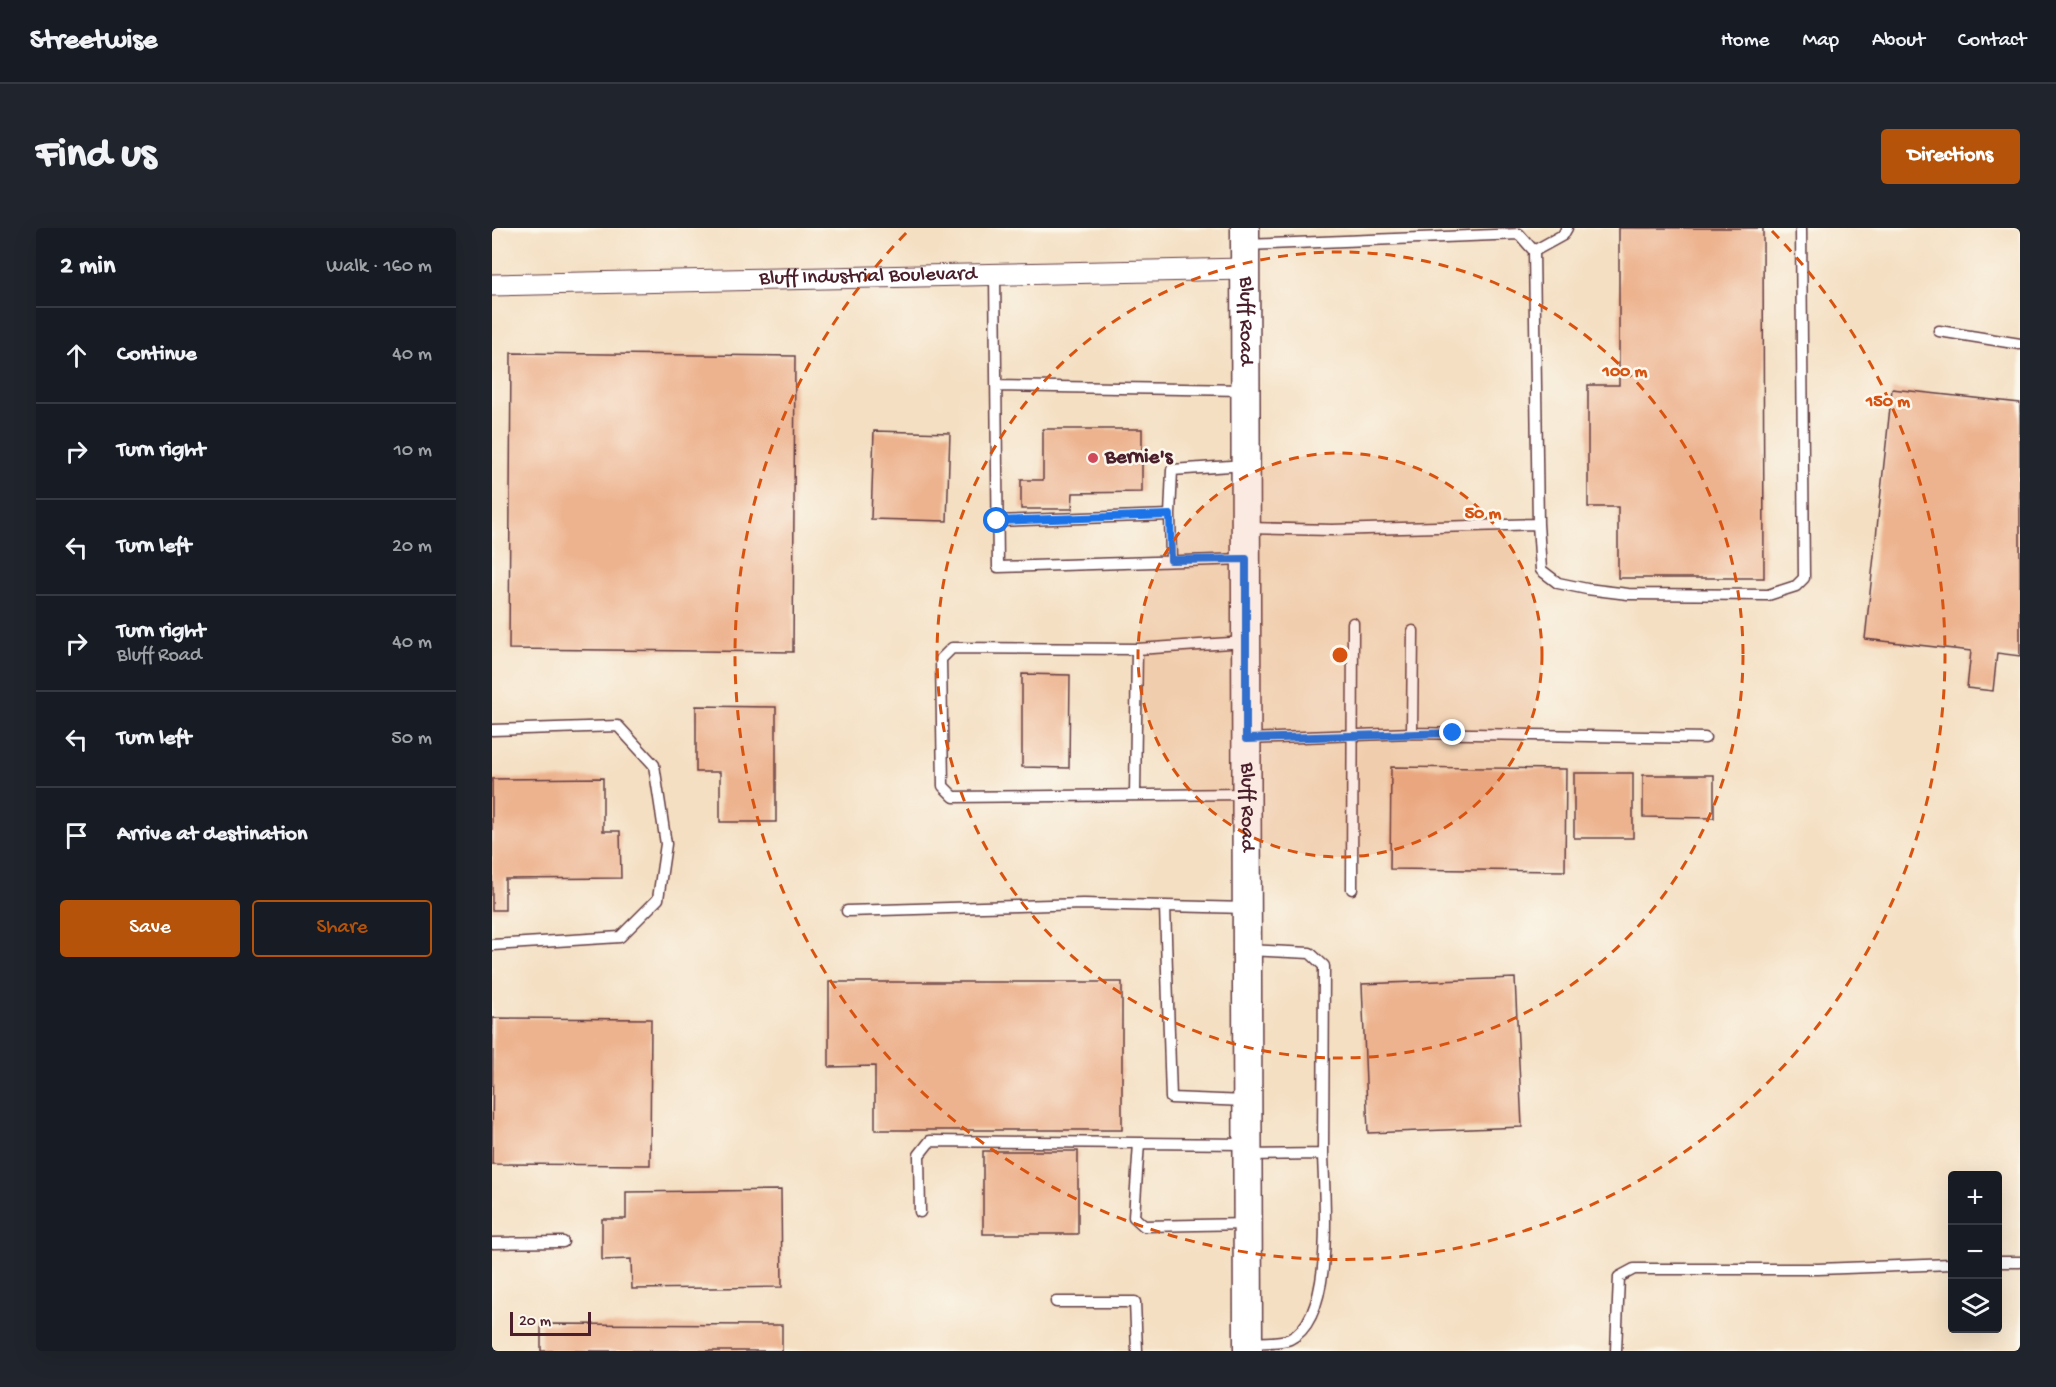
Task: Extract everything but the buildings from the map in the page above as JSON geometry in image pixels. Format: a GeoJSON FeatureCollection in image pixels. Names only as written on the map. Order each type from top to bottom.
{"type":"FeatureCollection","features":[{"type":"Feature","properties":{"kind":"main road","name":"Bluff Road"},"geometry":{"type":"LineString","coordinates":[[1245,247],[1248,1347]]}},
{"type":"Feature","properties":{"kind":"street","name":"Bluff Industrial Boulevard"},"geometry":{"type":"LineString","coordinates":[[492,285],[995,274],[1245,247]]}},
{"type":"Feature","properties":{"kind":"lane"},"geometry":{"type":"LineString","coordinates":[[1534,251],[1563,235],[1567,228]]}},
{"type":"Feature","properties":{"kind":"lane"},"geometry":{"type":"LineString","coordinates":[[1245,247],[1519,234],[1534,251],[1538,524],[1541,570],[1558,583],[1628,594],[1768,594],[1796,586],[1804,578],[1802,228]]}},
{"type":"Feature","properties":{"kind":"lane"},"geometry":{"type":"LineString","coordinates":[[995,274],[998,567],[1246,559]]}},
{"type":"Feature","properties":{"kind":"lane"},"geometry":{"type":"LineString","coordinates":[[1939,331],[2020,344]]}},
{"type":"Feature","properties":{"kind":"lane"},"geometry":{"type":"LineString","coordinates":[[996,386],[1245,390]]}},
{"type":"Feature","properties":{"kind":"lane"},"geometry":{"type":"LineString","coordinates":[[1171,560],[1172,470],[1246,465]]}},
{"type":"Feature","properties":{"kind":"lane"},"geometry":{"type":"LineString","coordinates":[[997,521],[1170,515]]}},
{"type":"Feature","properties":{"kind":"lane"},"geometry":{"type":"LineString","coordinates":[[1245,528],[1332,530],[1538,524]]}},
{"type":"Feature","properties":{"kind":"lane"},"geometry":{"type":"LineString","coordinates":[[1352,889],[1353,623]]}},
{"type":"Feature","properties":{"kind":"lane"},"geometry":{"type":"LineString","coordinates":[[1412,733],[1413,631]]}},
{"type":"Feature","properties":{"kind":"lane"},"geometry":{"type":"LineString","coordinates":[[1246,642],[1137,649],[952,648],[941,659],[943,786],[954,797],[1247,794]]}},
{"type":"Feature","properties":{"kind":"lane"},"geometry":{"type":"LineString","coordinates":[[1135,795],[1137,649]]}},
{"type":"Feature","properties":{"kind":"lane"},"geometry":{"type":"LineString","coordinates":[[492,730],[618,726],[654,765],[666,844],[658,899],[620,937],[492,945]]}},
{"type":"Feature","properties":{"kind":"lane"},"geometry":{"type":"LineString","coordinates":[[1246,739],[1412,733],[1705,738]]}},
{"type":"Feature","properties":{"kind":"lane"},"geometry":{"type":"LineString","coordinates":[[847,911],[1083,904],[1247,908]]}},
{"type":"Feature","properties":{"kind":"lane"},"geometry":{"type":"LineString","coordinates":[[1165,906],[1171,1098],[1248,1101]]}},
{"type":"Feature","properties":{"kind":"lane"},"geometry":{"type":"LineString","coordinates":[[1247,950],[1310,953],[1324,966],[1324,1256],[1320,1294],[1309,1322],[1290,1339],[1248,1347]]}},
{"type":"Feature","properties":{"kind":"lane"},"geometry":{"type":"LineString","coordinates":[[920,1212],[920,1155],[930,1141],[1139,1143],[1323,1154]]}},
{"type":"Feature","properties":{"kind":"lane"},"geometry":{"type":"LineString","coordinates":[[1139,1143],[1134,1217],[1143,1226],[1248,1224]]}},
{"type":"Feature","properties":{"kind":"lane"},"geometry":{"type":"LineString","coordinates":[[492,1243],[563,1242]]}},
{"type":"Feature","properties":{"kind":"lane"},"geometry":{"type":"LineString","coordinates":[[2002,1263],[2020,1262]]}},
{"type":"Feature","properties":{"kind":"lane"},"geometry":{"type":"LineString","coordinates":[[1616,1351],[1619,1277],[1634,1269],[1818,1269],[1948,1264]]}},
{"type":"Feature","properties":{"kind":"lane"},"geometry":{"type":"LineString","coordinates":[[1056,1302],[1135,1302],[1137,1351]]}},
{"type":"Feature","properties":{"kind":"place","name":"Bernie's"},"geometry":{"type":"Point","coordinates":[1093,458]}},
{"type":"Feature","properties":{"kind":"route"},"geometry":{"type":"LineString","coordinates":[[997,521],[1170,515],[1171,560],[1246,559],[1246,739],[1453,733]]}}]}
